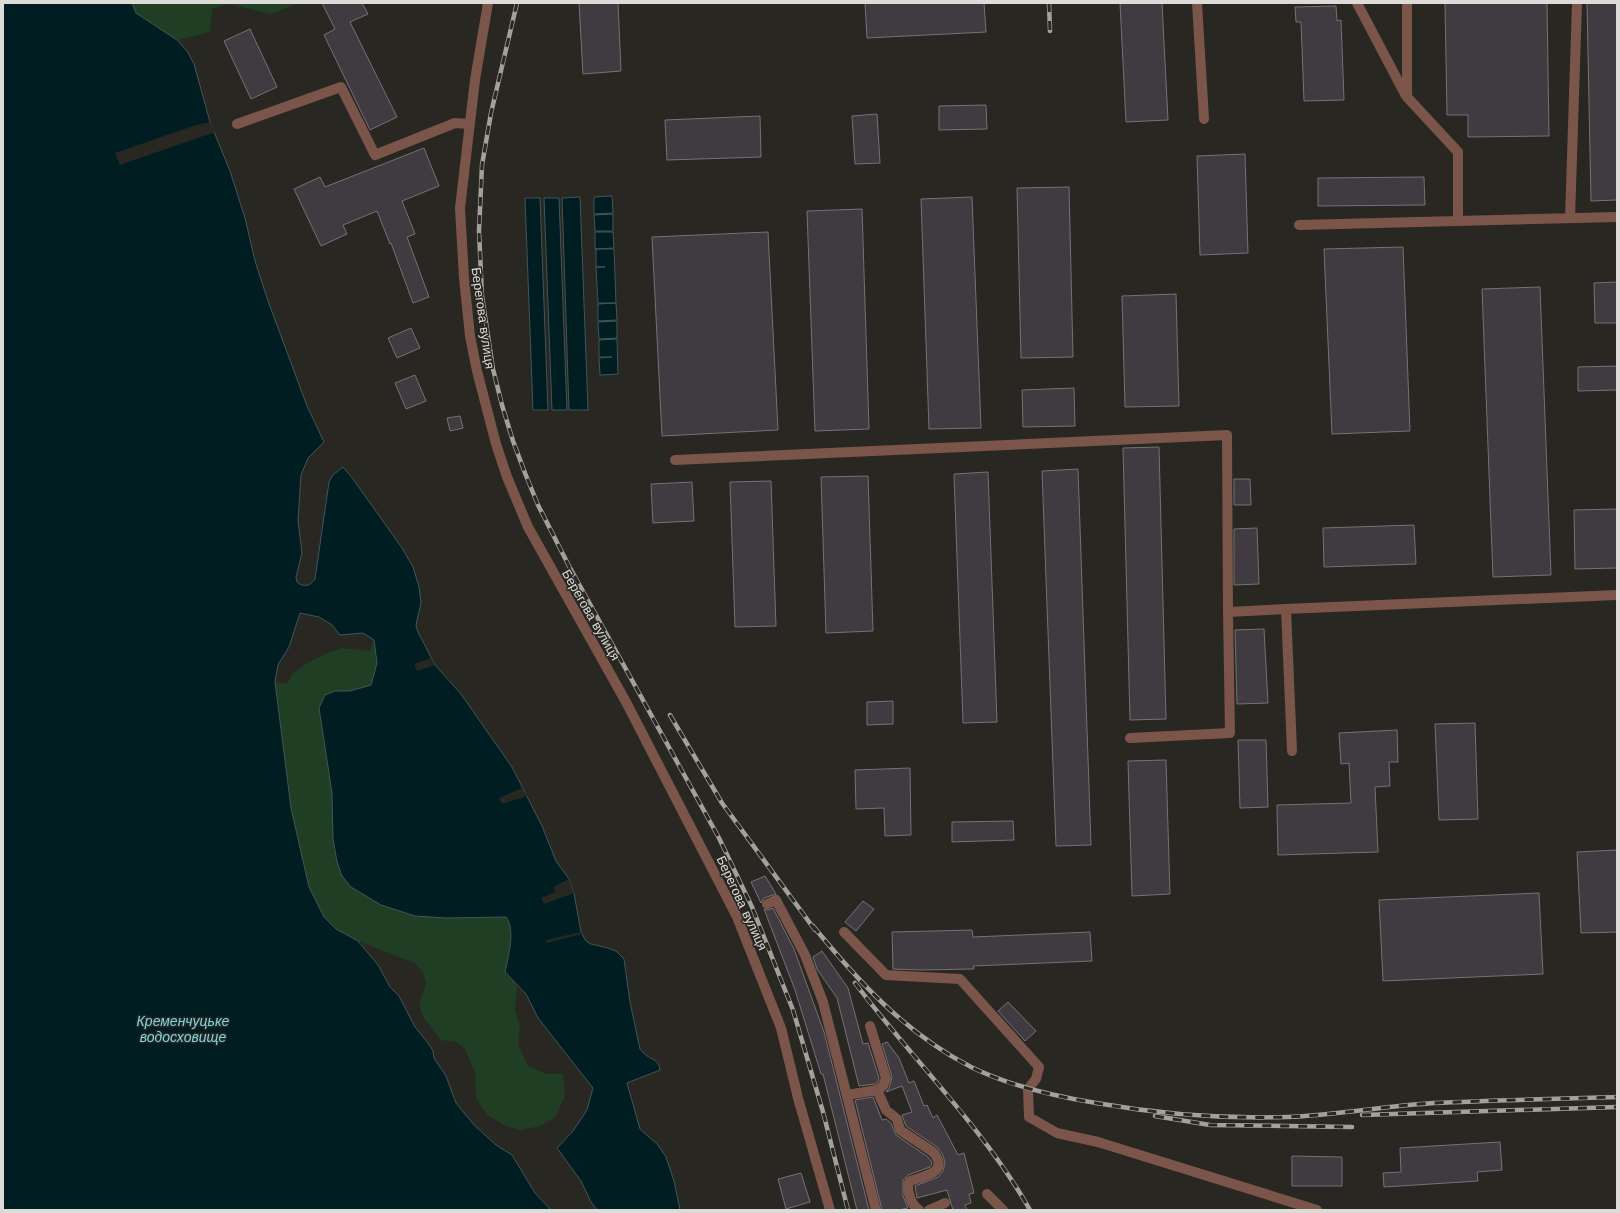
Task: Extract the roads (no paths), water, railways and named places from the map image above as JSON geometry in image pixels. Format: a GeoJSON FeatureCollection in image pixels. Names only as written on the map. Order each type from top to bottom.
{"type":"FeatureCollection","features":[{"type":"Feature","properties":{"kind":"street","name":"Берегова вулиця"},"geometry":{"type":"LineString","coordinates":[[488,3],[475,80],[460,208],[464,278],[470,336],[477,372],[498,450],[507,477],[528,527],[626,702],[737,917],[780,1028],[830,1210]]}},
{"type":"Feature","properties":{"kind":"street"},"geometry":{"type":"LineString","coordinates":[[1197,3],[1204,119]]}},
{"type":"Feature","properties":{"kind":"street"},"geometry":{"type":"LineString","coordinates":[[1357,3],[1407,97],[1458,152],[1458,221]]}},
{"type":"Feature","properties":{"kind":"street"},"geometry":{"type":"LineString","coordinates":[[1407,3],[1407,97]]}},
{"type":"Feature","properties":{"kind":"street"},"geometry":{"type":"LineString","coordinates":[[1570,218],[1577,3]]}},
{"type":"Feature","properties":{"kind":"street"},"geometry":{"type":"LineString","coordinates":[[237,124],[341,87],[375,155],[455,123],[470,124]]}},
{"type":"Feature","properties":{"kind":"street"},"geometry":{"type":"LineString","coordinates":[[1299,225],[1617,217]]}},
{"type":"Feature","properties":{"kind":"street"},"geometry":{"type":"LineString","coordinates":[[675,460],[1227,435],[1230,733],[1130,738]]}},
{"type":"Feature","properties":{"kind":"street"},"geometry":{"type":"LineString","coordinates":[[1228,612],[1617,595]]}},
{"type":"Feature","properties":{"kind":"street"},"geometry":{"type":"LineString","coordinates":[[1286,609],[1292,751]]}},
{"type":"Feature","properties":{"kind":"street"},"geometry":{"type":"LineString","coordinates":[[767,904],[776,900],[805,955],[823,1002],[876,1210]]}},
{"type":"Feature","properties":{"kind":"street"},"geometry":{"type":"LineString","coordinates":[[844,932],[886,975],[960,979],[1039,1067],[1036,1080],[1028,1089],[1029,1117],[1057,1132],[1098,1142],[1317,1210]]}},
{"type":"Feature","properties":{"kind":"street"},"geometry":{"type":"LineString","coordinates":[[847,1095],[877,1090],[883,1086],[886,1078],[870,1026]]}},
{"type":"Feature","properties":{"kind":"street"},"geometry":{"type":"LineString","coordinates":[[877,1090],[886,1110],[897,1119],[900,1130],[933,1152],[939,1162],[936,1171],[910,1181],[908,1184],[911,1201],[919,1210]]}},
{"type":"Feature","properties":{"kind":"street"},"geometry":{"type":"LineString","coordinates":[[987,1194],[1003,1210]]}},
{"type":"Feature","properties":{"kind":"street"},"geometry":{"type":"LineString","coordinates":[[929,1210],[946,1203]]}},
{"type":"Feature","properties":{"kind":"water","name":"Кременчуцьке водосховище"},"geometry":{"type":"Polygon","coordinates":[[[3,3],[132,3],[136,13],[177,40],[187,51],[194,64],[210,122],[230,171],[245,218],[255,261],[268,301],[307,406],[324,442],[308,458],[301,475],[298,520],[302,553],[296,577],[297,582],[304,586],[311,583],[315,579],[329,482],[333,475],[343,467],[402,548],[413,567],[419,587],[421,603],[416,626],[418,632],[435,665],[461,694],[512,767],[542,826],[556,861],[569,879],[574,893],[581,932],[586,941],[591,944],[616,951],[624,959],[630,1002],[640,1049],[646,1056],[658,1063],[660,1070],[627,1083],[640,1129],[658,1145],[666,1157],[674,1181],[680,1210],[597,1210],[591,1202],[581,1181],[557,1148],[573,1131],[587,1110],[593,1088],[538,1018],[526,994],[505,972],[511,936],[509,922],[506,917],[446,918],[415,916],[381,905],[351,887],[342,876],[337,862],[333,839],[332,793],[319,708],[325,695],[335,691],[350,691],[371,685],[377,663],[374,640],[363,633],[340,635],[332,625],[319,617],[300,613],[289,647],[278,665],[275,682],[291,808],[309,887],[324,917],[336,929],[358,941],[378,965],[390,987],[399,996],[415,1027],[433,1051],[434,1058],[446,1076],[456,1103],[474,1125],[496,1145],[512,1155],[535,1193],[551,1210],[3,1210],[3,3]]]}},
{"type":"Feature","properties":{"kind":"water"},"geometry":{"type":"Polygon","coordinates":[[[612,196],[613,213],[594,214],[594,197],[612,196]]]}},
{"type":"Feature","properties":{"kind":"water"},"geometry":{"type":"Polygon","coordinates":[[[580,197],[588,410],[569,410],[562,198],[580,197]]]}},
{"type":"Feature","properties":{"kind":"water"},"geometry":{"type":"Polygon","coordinates":[[[525,198],[540,198],[548,410],[533,410],[525,198]]]}},
{"type":"Feature","properties":{"kind":"water"},"geometry":{"type":"Polygon","coordinates":[[[544,198],[559,198],[567,410],[552,410],[544,198]]]}},
{"type":"Feature","properties":{"kind":"water"},"geometry":{"type":"Polygon","coordinates":[[[613,214],[613,231],[595,231],[594,215],[613,214]]]}},
{"type":"Feature","properties":{"kind":"water"},"geometry":{"type":"Polygon","coordinates":[[[595,232],[613,232],[614,248],[595,249],[595,232]]]}},
{"type":"Feature","properties":{"kind":"water"},"geometry":{"type":"Polygon","coordinates":[[[596,249],[614,249],[616,303],[598,303],[596,249]]]}},
{"type":"Feature","properties":{"kind":"water"},"geometry":{"type":"Polygon","coordinates":[[[616,303],[617,320],[598,321],[598,304],[616,303]]]}},
{"type":"Feature","properties":{"kind":"water"},"geometry":{"type":"Polygon","coordinates":[[[617,321],[617,338],[599,339],[598,322],[617,321]]]}},
{"type":"Feature","properties":{"kind":"water"},"geometry":{"type":"Polygon","coordinates":[[[617,339],[618,374],[600,375],[599,358],[612,357],[599,357],[599,340],[617,339]]]}},
{"type":"Feature","properties":{"kind":"railway"},"geometry":{"type":"LineString","coordinates":[[517,3],[491,113],[482,165],[479,231],[482,296],[493,369],[502,405],[513,441],[538,505],[569,566],[719,838],[752,907],[793,1010],[823,1112],[848,1210]]}},
{"type":"Feature","properties":{"kind":"railway"},"geometry":{"type":"LineString","coordinates":[[1049,3],[1050,31]]}},
{"type":"Feature","properties":{"kind":"railway"},"geometry":{"type":"LineString","coordinates":[[670,715],[722,803],[815,930]]}},
{"type":"Feature","properties":{"kind":"railway"},"geometry":{"type":"LineString","coordinates":[[813,926],[848,967],[884,1005],[904,1022],[947,1053],[971,1067],[1001,1080],[1032,1090],[1064,1097],[1120,1107],[1167,1113],[1239,1117],[1305,1116],[1434,1103],[1617,1097]]}},
{"type":"Feature","properties":{"kind":"railway"},"geometry":{"type":"LineString","coordinates":[[855,983],[991,1150],[1030,1210]]}},
{"type":"Feature","properties":{"kind":"railway"},"geometry":{"type":"LineString","coordinates":[[1362,1115],[1617,1107]]}},
{"type":"Feature","properties":{"kind":"railway"},"geometry":{"type":"LineString","coordinates":[[1155,1116],[1210,1125],[1352,1127]]}}]}
